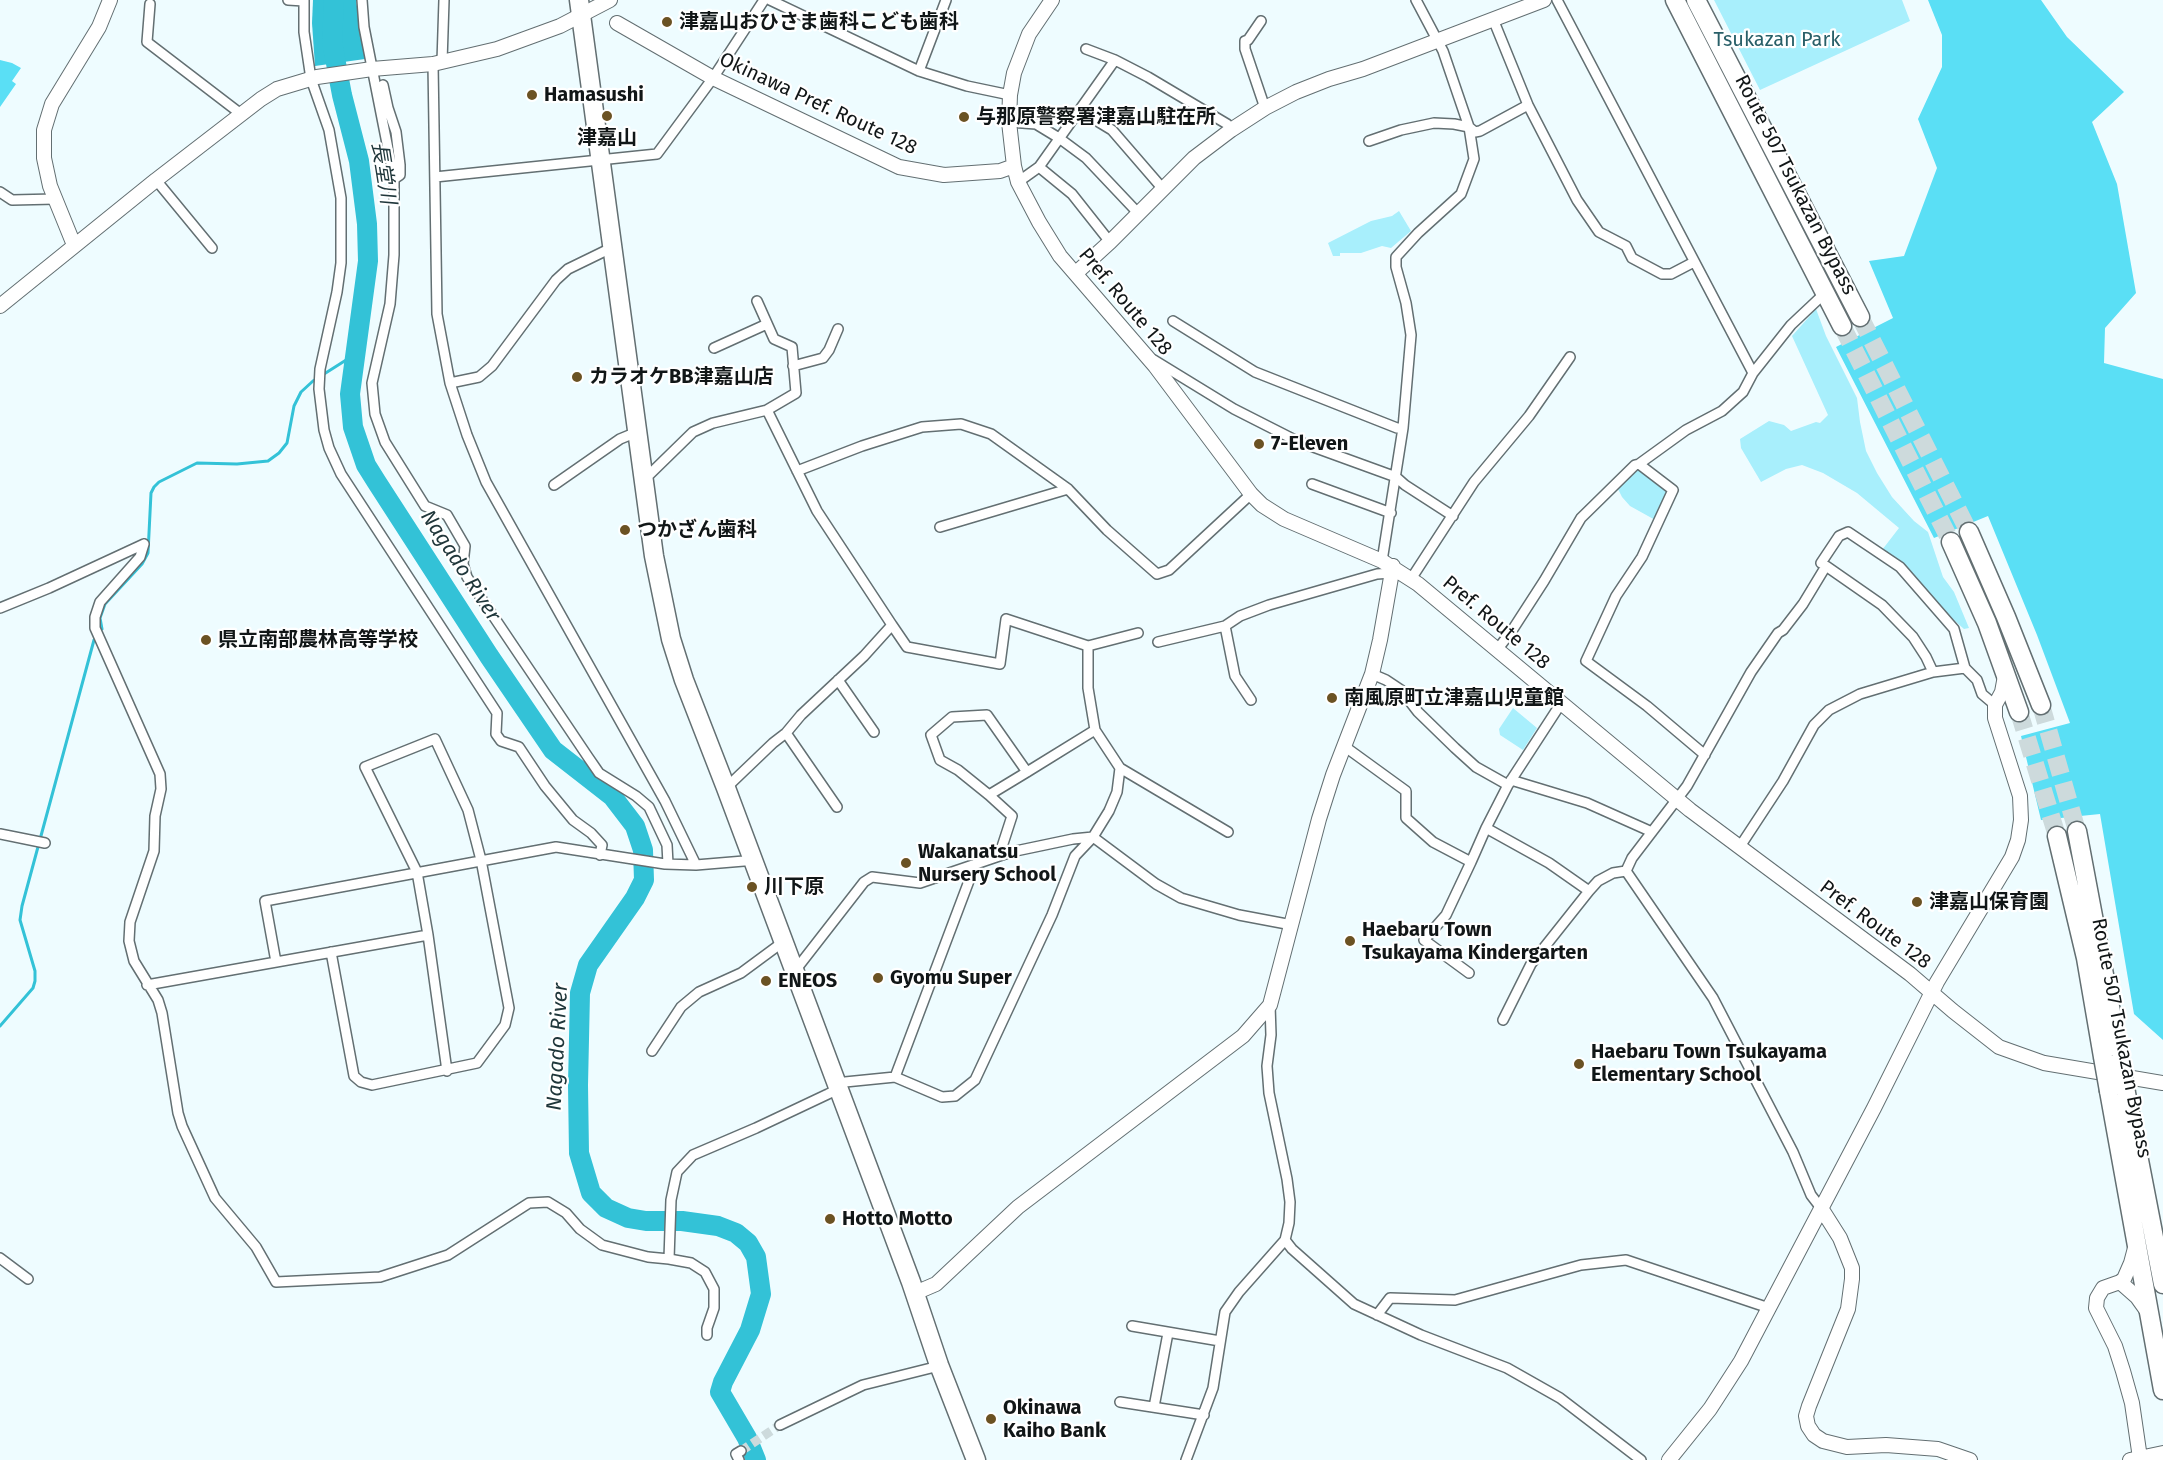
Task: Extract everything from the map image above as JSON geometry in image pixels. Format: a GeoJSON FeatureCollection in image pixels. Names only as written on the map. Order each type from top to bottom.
{"type":"FeatureCollection","features":[{"type":"Feature","properties":{"kind":"highway","name":"Route 507 Tsukazan Bypass"},"geometry":{"type":"LineString","coordinates":[[1675,0],[1842,326]]}},
{"type":"Feature","properties":{"kind":"highway","name":"Route 507 Tsukazan Bypass"},"geometry":{"type":"LineString","coordinates":[[1696,0],[1860,317]]}},
{"type":"Feature","properties":{"kind":"highway"},"geometry":{"type":"LineString","coordinates":[[580,8],[654,556],[671,639],[684,680],[976,1460]]}},
{"type":"Feature","properties":{"kind":"highway"},"geometry":{"type":"LineString","coordinates":[[1969,532],[2041,705]]}},
{"type":"Feature","properties":{"kind":"highway"},"geometry":{"type":"LineString","coordinates":[[1952,542],[1987,623],[2019,712]]}},
{"type":"Feature","properties":{"kind":"highway","name":"Route 507 Tsukazan Bypass"},"geometry":{"type":"LineString","coordinates":[[2077,831],[2099,939],[2118,1092],[2151,1245],[2163,1284]]}},
{"type":"Feature","properties":{"kind":"highway","name":"Route 507 Tsukazan Bypass"},"geometry":{"type":"LineString","coordinates":[[2057,836],[2112,1058]]}},
{"type":"Feature","properties":{"kind":"highway","name":"Route 507 Tsukazan Bypass"},"geometry":{"type":"LineString","coordinates":[[2151,1245],[2150,1316],[2163,1390]]}},
{"type":"Feature","properties":{"kind":"street"},"geometry":{"type":"LineString","coordinates":[[74,245],[50,186],[44,158],[44,130],[52,104],[99,27],[110,0]]}},
{"type":"Feature","properties":{"kind":"street"},"geometry":{"type":"LineString","coordinates":[[288,0],[304,1],[304,32],[329,130],[341,198],[341,263],[319,378],[324,430],[329,448],[341,474],[497,713],[496,734],[501,741],[519,747],[545,786],[573,820],[602,844],[603,855]]}},
{"type":"Feature","properties":{"kind":"street"},"geometry":{"type":"LineString","coordinates":[[362,0],[370,69],[391,133]]}},
{"type":"Feature","properties":{"kind":"street"},"geometry":{"type":"LineString","coordinates":[[444,0],[438,63],[435,177],[437,314],[450,383],[486,482],[665,801],[696,865]]}},
{"type":"Feature","properties":{"kind":"street"},"geometry":{"type":"LineString","coordinates":[[0,306],[156,180],[277,89],[314,78],[370,69],[438,63],[523,41],[580,8],[610,0]]}},
{"type":"Feature","properties":{"kind":"street"},"geometry":{"type":"LineString","coordinates":[[435,177],[657,154],[713,78],[764,0]]}},
{"type":"Feature","properties":{"kind":"street"},"geometry":{"type":"LineString","coordinates":[[770,0],[919,71],[967,87],[1010,94]]}},
{"type":"Feature","properties":{"kind":"street"},"geometry":{"type":"LineString","coordinates":[[919,71],[946,0]]}},
{"type":"Feature","properties":{"kind":"street","name":"Pref. Route 128"},"geometry":{"type":"LineString","coordinates":[[1052,0],[1039,17],[1021,52],[1010,94],[1009,122],[1018,182],[1030,207],[1060,256],[1145,354],[1251,494],[1275,515],[1411,579],[1677,800],[1738,848],[1855,933],[1987,1038],[2013,1053],[2044,1063],[2163,1083]]}},
{"type":"Feature","properties":{"kind":"street"},"geometry":{"type":"LineString","coordinates":[[1185,1460],[1213,1388],[1225,1312],[1239,1292],[1285,1240],[1289,1223],[1290,1202],[1287,1179],[1269,1093],[1267,1066],[1271,1035],[1270,1005],[1318,819],[1372,674],[1380,640],[1389,567],[1391,513],[1403,428],[1411,335],[1406,303],[1396,267],[1396,257],[1418,233],[1461,194],[1474,159],[1469,127],[1438,41],[1416,0]]}},
{"type":"Feature","properties":{"kind":"street"},"geometry":{"type":"LineString","coordinates":[[1076,273],[1194,158],[1265,108],[1329,79],[1438,41],[1544,0]]}},
{"type":"Feature","properties":{"kind":"street"},"geometry":{"type":"LineString","coordinates":[[1557,0],[1753,374]]}},
{"type":"Feature","properties":{"kind":"street"},"geometry":{"type":"LineString","coordinates":[[150,4],[147,42],[241,114]]}},
{"type":"Feature","properties":{"kind":"street"},"geometry":{"type":"LineString","coordinates":[[1493,19],[1528,105],[1577,200],[1599,232],[1626,246],[1632,258],[1662,274],[1671,274],[1694,262]]}},
{"type":"Feature","properties":{"kind":"street"},"geometry":{"type":"LineString","coordinates":[[1261,21],[1245,41],[1245,49],[1265,108]]}},
{"type":"Feature","properties":{"kind":"street","name":"Okinawa Pref. Route 128"},"geometry":{"type":"LineString","coordinates":[[617,23],[713,78],[899,167],[944,175],[1000,171],[1014,166]]}},
{"type":"Feature","properties":{"kind":"street"},"geometry":{"type":"LineString","coordinates":[[1086,49],[1115,60],[1148,77],[1227,124],[1231,130]]}},
{"type":"Feature","properties":{"kind":"street"},"geometry":{"type":"LineString","coordinates":[[1018,182],[1039,167],[1115,60]]}},
{"type":"Feature","properties":{"kind":"street"},"geometry":{"type":"LineString","coordinates":[[383,85],[391,133],[394,179],[394,255],[391,294],[372,383],[375,414],[385,442],[425,506],[447,515],[465,546],[463,564],[467,577],[599,773],[649,807],[667,845],[666,864]]}},
{"type":"Feature","properties":{"kind":"street"},"geometry":{"type":"LineString","coordinates":[[1369,141],[1401,130],[1434,123],[1454,124],[1469,127],[1475,132],[1480,131],[1528,105]]}},
{"type":"Feature","properties":{"kind":"street"},"geometry":{"type":"LineString","coordinates":[[1079,110],[1112,130],[1163,189]]}},
{"type":"Feature","properties":{"kind":"street"},"geometry":{"type":"LineString","coordinates":[[1009,122],[1036,124],[1059,138],[1086,158],[1138,213]]}},
{"type":"Feature","properties":{"kind":"street"},"geometry":{"type":"LineString","coordinates":[[1039,167],[1072,194],[1110,242]]}},
{"type":"Feature","properties":{"kind":"street"},"geometry":{"type":"LineString","coordinates":[[156,180],[212,248]]}},
{"type":"Feature","properties":{"kind":"street"},"geometry":{"type":"LineString","coordinates":[[0,192],[12,200],[55,199]]}},
{"type":"Feature","properties":{"kind":"street"},"geometry":{"type":"LineString","coordinates":[[450,383],[479,377],[492,366],[556,279],[568,269],[605,251],[614,253]]}},
{"type":"Feature","properties":{"kind":"street"},"geometry":{"type":"LineString","coordinates":[[1497,650],[1538,591],[1581,518],[1635,465],[1686,430],[1722,411],[1743,392],[1753,374],[1791,325],[1825,293]]}},
{"type":"Feature","properties":{"kind":"street"},"geometry":{"type":"LineString","coordinates":[[643,475],[650,474],[693,432],[712,423],[767,410],[796,393],[792,347],[774,339],[757,302]]}},
{"type":"Feature","properties":{"kind":"street"},"geometry":{"type":"LineString","coordinates":[[1173,321],[1255,372],[1403,428]]}},
{"type":"Feature","properties":{"kind":"street"},"geometry":{"type":"LineString","coordinates":[[714,348],[767,324]]}},
{"type":"Feature","properties":{"kind":"street"},"geometry":{"type":"LineString","coordinates":[[793,366],[823,358],[830,350],[838,329]]}},
{"type":"Feature","properties":{"kind":"street"},"geometry":{"type":"LineString","coordinates":[[1145,354],[1234,410],[1297,441],[1396,477],[1453,516]]}},
{"type":"Feature","properties":{"kind":"street"},"geometry":{"type":"LineString","coordinates":[[1411,579],[1474,482],[1528,416],[1570,357]]}},
{"type":"Feature","properties":{"kind":"street"},"geometry":{"type":"LineString","coordinates":[[767,410],[817,512],[907,647],[1000,664],[1006,619],[1088,646],[1138,633]]}},
{"type":"Feature","properties":{"kind":"street"},"geometry":{"type":"LineString","coordinates":[[797,471],[862,446],[922,427],[961,424],[991,434],[1068,489],[1107,530],[1157,574],[1169,570],[1251,494]]}},
{"type":"Feature","properties":{"kind":"street"},"geometry":{"type":"LineString","coordinates":[[554,485],[620,439],[637,432]]}},
{"type":"Feature","properties":{"kind":"street"},"geometry":{"type":"LineString","coordinates":[[1639,464],[1673,490],[1642,557],[1616,596],[1586,662],[1654,712],[1705,755]]}},
{"type":"Feature","properties":{"kind":"street"},"geometry":{"type":"LineString","coordinates":[[1312,483],[1391,513]]}},
{"type":"Feature","properties":{"kind":"street"},"geometry":{"type":"LineString","coordinates":[[940,527],[1068,489]]}},
{"type":"Feature","properties":{"kind":"street"},"geometry":{"type":"LineString","coordinates":[[1821,563],[1839,536],[1848,532],[1900,567],[1954,629],[1965,668],[1977,680],[1982,694],[1995,705]]}},
{"type":"Feature","properties":{"kind":"street"},"geometry":{"type":"LineString","coordinates":[[0,608],[144,544],[140,557],[100,602],[95,617],[95,628],[160,774],[154,851],[130,922],[129,940],[134,961],[158,1000],[162,1013],[182,1126],[215,1198],[256,1247],[276,1282],[380,1277],[448,1255],[529,1203],[548,1202],[566,1213],[580,1228],[602,1245],[648,1257],[691,1263],[705,1272],[714,1288],[714,1308],[707,1335]]}},
{"type":"Feature","properties":{"kind":"street"},"geometry":{"type":"LineString","coordinates":[[1626,871],[1632,858],[1677,800],[1705,755],[1750,672],[1778,633],[1783,630],[1803,604],[1826,566],[1882,605],[1913,637],[1933,672]]}},
{"type":"Feature","properties":{"kind":"street"},"geometry":{"type":"LineString","coordinates":[[1158,642],[1225,626],[1240,616],[1269,605],[1377,574],[1389,567]]}},
{"type":"Feature","properties":{"kind":"street"},"geometry":{"type":"LineString","coordinates":[[726,788],[773,743],[786,734],[801,715],[864,656],[892,625]]}},
{"type":"Feature","properties":{"kind":"street"},"geometry":{"type":"LineString","coordinates":[[1225,626],[1235,676],[1251,700]]}},
{"type":"Feature","properties":{"kind":"street"},"geometry":{"type":"LineString","coordinates":[[1088,646],[1088,688],[1095,730],[1120,768],[1228,832]]}},
{"type":"Feature","properties":{"kind":"street"},"geometry":{"type":"LineString","coordinates":[[1738,848],[1769,805],[1820,717],[1860,694],[1933,672],[1965,668]]}},
{"type":"Feature","properties":{"kind":"street"},"geometry":{"type":"LineString","coordinates":[[1372,674],[1401,690],[1418,712],[1476,766],[1510,783],[1587,803],[1652,832]]}},
{"type":"Feature","properties":{"kind":"street"},"geometry":{"type":"LineString","coordinates":[[1669,1460],[1710,1409],[1741,1361],[1874,1108],[1931,993],[2004,871],[2018,840],[2021,819],[2020,796],[1995,718],[1995,705],[2002,692],[2006,674]]}},
{"type":"Feature","properties":{"kind":"street"},"geometry":{"type":"LineString","coordinates":[[838,680],[874,732]]}},
{"type":"Feature","properties":{"kind":"street"},"geometry":{"type":"LineString","coordinates":[[1468,973],[1424,940],[1446,915],[1486,828],[1510,783],[1560,702]]}},
{"type":"Feature","properties":{"kind":"street"},"geometry":{"type":"LineString","coordinates":[[999,856],[1012,816],[958,770],[940,760],[931,735],[952,717],[987,715],[1027,772]]}},
{"type":"Feature","properties":{"kind":"street"},"geometry":{"type":"LineString","coordinates":[[989,795],[1095,730]]}},
{"type":"Feature","properties":{"kind":"street"},"geometry":{"type":"LineString","coordinates":[[786,734],[837,807]]}},
{"type":"Feature","properties":{"kind":"street"},"geometry":{"type":"LineString","coordinates":[[331,952],[354,1076],[361,1082],[372,1085],[447,1071],[477,1063],[505,1025],[509,1008],[481,860],[468,810],[435,739],[365,767],[417,872],[447,1071]]}},
{"type":"Feature","properties":{"kind":"street"},"geometry":{"type":"LineString","coordinates":[[1344,746],[1406,791],[1406,818],[1433,843],[1472,862]]}},
{"type":"Feature","properties":{"kind":"street"},"geometry":{"type":"LineString","coordinates":[[669,1260],[671,1200],[677,1172],[693,1155],[756,1128],[837,1089],[845,1082],[895,1077],[942,1097],[955,1096],[975,1080],[1052,915],[1075,856],[1093,837],[1109,811],[1117,792],[1120,768]]}},
{"type":"Feature","properties":{"kind":"street"},"geometry":{"type":"LineString","coordinates":[[1486,828],[1549,864],[1589,891]]}},
{"type":"Feature","properties":{"kind":"street"},"geometry":{"type":"LineString","coordinates":[[0,834],[45,843]]}},
{"type":"Feature","properties":{"kind":"street"},"geometry":{"type":"LineString","coordinates":[[794,972],[864,882],[872,877],[920,883],[999,856],[1073,839],[1093,837],[1156,884],[1181,898],[1239,915],[1292,925]]}},
{"type":"Feature","properties":{"kind":"street"},"geometry":{"type":"LineString","coordinates":[[276,962],[265,901],[556,847],[666,864],[696,865],[744,861],[752,858]]}},
{"type":"Feature","properties":{"kind":"street"},"geometry":{"type":"LineString","coordinates":[[895,1077],[975,865]]}},
{"type":"Feature","properties":{"kind":"street"},"geometry":{"type":"LineString","coordinates":[[1503,1020],[1531,964],[1589,891],[1598,881],[1613,873],[1626,871]]}},
{"type":"Feature","properties":{"kind":"street"},"geometry":{"type":"LineString","coordinates":[[1626,871],[1713,998],[1793,1152],[1811,1195],[1840,1238],[1852,1268],[1848,1308],[1809,1406],[1806,1416],[1808,1426],[1814,1435],[1823,1441],[1847,1447],[1886,1444],[1938,1449],[1970,1460]]}},
{"type":"Feature","properties":{"kind":"street"},"geometry":{"type":"LineString","coordinates":[[147,985],[428,935]]}},
{"type":"Feature","properties":{"kind":"street"},"geometry":{"type":"LineString","coordinates":[[652,1052],[681,1007],[699,992],[741,973],[783,942]]}},
{"type":"Feature","properties":{"kind":"street"},"geometry":{"type":"LineString","coordinates":[[915,1293],[936,1284],[1018,1207],[1243,1036],[1270,1005]]}},
{"type":"Feature","properties":{"kind":"street"},"geometry":{"type":"LineString","coordinates":[[1285,1240],[1292,1249],[1354,1304],[1421,1335],[1507,1368],[1560,1398],[1641,1460]]}},
{"type":"Feature","properties":{"kind":"street"},"geometry":{"type":"LineString","coordinates":[[2151,1245],[2132,1263],[2124,1279],[2103,1288],[2097,1298],[2096,1308],[2119,1357],[2132,1403],[2135,1459],[2160,1454]]}},
{"type":"Feature","properties":{"kind":"street"},"geometry":{"type":"LineString","coordinates":[[0,1258],[28,1279]]}},
{"type":"Feature","properties":{"kind":"street"},"geometry":{"type":"LineString","coordinates":[[1377,1315],[1390,1298],[1455,1300],[1581,1265],[1626,1260],[1769,1308]]}},
{"type":"Feature","properties":{"kind":"street"},"geometry":{"type":"LineString","coordinates":[[2120,1282],[2137,1297],[2150,1316]]}},
{"type":"Feature","properties":{"kind":"street"},"geometry":{"type":"LineString","coordinates":[[1132,1326],[1220,1341]]}},
{"type":"Feature","properties":{"kind":"street"},"geometry":{"type":"LineString","coordinates":[[1154,1407],[1168,1333]]}},
{"type":"Feature","properties":{"kind":"street"},"geometry":{"type":"LineString","coordinates":[[780,1425],[863,1385],[939,1365]]}},
{"type":"Feature","properties":{"kind":"street"},"geometry":{"type":"LineString","coordinates":[[1120,1402],[1204,1414]]}},
{"type":"Feature","properties":{"kind":"green space","name":"Tsukazan Park"},"geometry":{"type":"Polygon","coordinates":[[[1714,0],[1902,0],[1910,21],[1760,90],[1714,0]]]}},
{"type":"Feature","properties":{"kind":"green space"},"geometry":{"type":"Polygon","coordinates":[[[1399,211],[1411,231],[1391,248],[1382,246],[1361,253],[1340,253],[1340,256],[1333,256],[1328,243],[1371,221],[1392,216],[1399,211]]]}},
{"type":"Feature","properties":{"kind":"green space"},"geometry":{"type":"Polygon","coordinates":[[[1816,309],[1826,336],[1857,398],[1866,451],[1892,497],[1914,521],[1928,532],[1943,577],[1954,592],[1969,628],[1964,629],[1947,614],[1903,564],[1882,550],[1899,528],[1857,493],[1823,473],[1802,465],[1786,469],[1761,482],[1741,448],[1740,439],[1769,421],[1784,425],[1791,431],[1816,422],[1820,423],[1828,415],[1792,336],[1816,309]]]}},
{"type":"Feature","properties":{"kind":"green space"},"geometry":{"type":"Polygon","coordinates":[[[1642,470],[1668,491],[1666,503],[1657,521],[1630,506],[1618,489],[1637,471],[1642,470]]]}},
{"type":"Feature","properties":{"kind":"green space"},"geometry":{"type":"Polygon","coordinates":[[[1513,708],[1537,728],[1523,750],[1500,735],[1499,729],[1513,708]]]}},
{"type":"Feature","properties":{"kind":"shaded area"},"geometry":{"type":"Polygon","coordinates":[[[313,0],[356,0],[365,59],[315,66],[313,0]]]}},
{"type":"Feature","properties":{"kind":"shaded area"},"geometry":{"type":"Polygon","coordinates":[[[1928,0],[2041,0],[2067,37],[2124,92],[2092,122],[2117,184],[2136,293],[2105,328],[2104,363],[2163,379],[2163,1040],[2134,1014],[2100,814],[2041,820],[2021,736],[2070,723],[1988,516],[1934,538],[1836,347],[1893,318],[1869,261],[1904,256],[1937,168],[1918,119],[1942,67],[1942,35],[1928,0]]]}},
{"type":"Feature","properties":{"kind":"shaded area"},"geometry":{"type":"Polygon","coordinates":[[[0,60],[21,68],[12,81],[16,84],[0,107],[0,60]]]}},
{"type":"Feature","properties":{"kind":"waterway","name":"Nagado River"},"geometry":{"type":"LineString","coordinates":[[334,0],[332,42],[342,95],[359,161],[367,224],[368,261],[350,394],[353,427],[366,465],[489,656],[553,750],[612,796],[635,826],[643,850],[644,880],[635,898],[588,965],[580,993],[579,1153],[591,1193],[606,1208],[628,1218],[646,1221],[682,1221],[718,1226],[736,1233],[748,1243],[756,1257],[761,1294],[750,1330],[720,1392],[747,1438],[756,1460]]}},
{"type":"Feature","properties":{"kind":"waterway"},"geometry":{"type":"LineString","coordinates":[[102,629],[100,618],[105,604],[142,564],[148,553],[151,493],[154,487],[159,482],[197,463],[237,464],[268,461],[287,443],[294,406],[301,392],[313,381],[354,355]]}},
{"type":"Feature","properties":{"kind":"waterway"},"geometry":{"type":"LineString","coordinates":[[0,1026],[33,988],[35,981],[35,971],[20,920],[22,906],[94,640]]}},
{"type":"Feature","properties":{"kind":"tunnel"},"geometry":{"type":"LineString","coordinates":[[1860,317],[1969,532]]}},
{"type":"Feature","properties":{"kind":"tunnel"},"geometry":{"type":"LineString","coordinates":[[1842,326],[1951,542]]}},
{"type":"Feature","properties":{"kind":"tunnel"},"geometry":{"type":"LineString","coordinates":[[2041,705],[2077,831]]}},
{"type":"Feature","properties":{"kind":"tunnel"},"geometry":{"type":"LineString","coordinates":[[2019,712],[2057,836]]}},
{"type":"Feature","properties":{"kind":"tunnel"},"geometry":{"type":"LineString","coordinates":[[741,1451],[780,1425]]}},
{"type":"Feature","properties":{"kind":"place","name":"津嘉山おひさま歯科こども歯科"},"geometry":{"type":"Point","coordinates":[667,22]}},
{"type":"Feature","properties":{"kind":"place","name":"Hamasushi"},"geometry":{"type":"Point","coordinates":[532,95]}},
{"type":"Feature","properties":{"kind":"place","name":"津嘉山"},"geometry":{"type":"Point","coordinates":[607,116]}},
{"type":"Feature","properties":{"kind":"place","name":"与那原警察署津嘉山駐在所"},"geometry":{"type":"Point","coordinates":[964,117]}},
{"type":"Feature","properties":{"kind":"place","name":"カラオケBB津嘉山店"},"geometry":{"type":"Point","coordinates":[577,377]}},
{"type":"Feature","properties":{"kind":"place","name":"7-Eleven"},"geometry":{"type":"Point","coordinates":[1259,444]}},
{"type":"Feature","properties":{"kind":"place","name":"つかざん歯科"},"geometry":{"type":"Point","coordinates":[625,530]}},
{"type":"Feature","properties":{"kind":"place","name":"県立南部農林高等学校"},"geometry":{"type":"Point","coordinates":[206,640]}},
{"type":"Feature","properties":{"kind":"place","name":"南風原町立津嘉山児童館"},"geometry":{"type":"Point","coordinates":[1332,698]}},
{"type":"Feature","properties":{"kind":"place","name":"Wakanatsu Nursery School"},"geometry":{"type":"Point","coordinates":[906,863]}},
{"type":"Feature","properties":{"kind":"place","name":"川下原"},"geometry":{"type":"Point","coordinates":[752,887]}},
{"type":"Feature","properties":{"kind":"place","name":"津嘉山保育園"},"geometry":{"type":"Point","coordinates":[1917,902]}},
{"type":"Feature","properties":{"kind":"place","name":"Haebaru Town Tsukayama Kindergarten"},"geometry":{"type":"Point","coordinates":[1350,941]}},
{"type":"Feature","properties":{"kind":"place","name":"Gyomu Super"},"geometry":{"type":"Point","coordinates":[878,978]}},
{"type":"Feature","properties":{"kind":"place","name":"ENEOS"},"geometry":{"type":"Point","coordinates":[766,981]}},
{"type":"Feature","properties":{"kind":"place","name":"Haebaru Town Tsukayama Elementary School"},"geometry":{"type":"Point","coordinates":[1579,1064]}},
{"type":"Feature","properties":{"kind":"place","name":"Hotto Motto"},"geometry":{"type":"Point","coordinates":[830,1219]}},
{"type":"Feature","properties":{"kind":"place","name":"Okinawa Kaiho Bank"},"geometry":{"type":"Point","coordinates":[991,1419]}},
{"type":"Feature","properties":{"kind":"water label","name":"長堂川"},"geometry":{"type":"Point","coordinates":[383,173]}}]}
